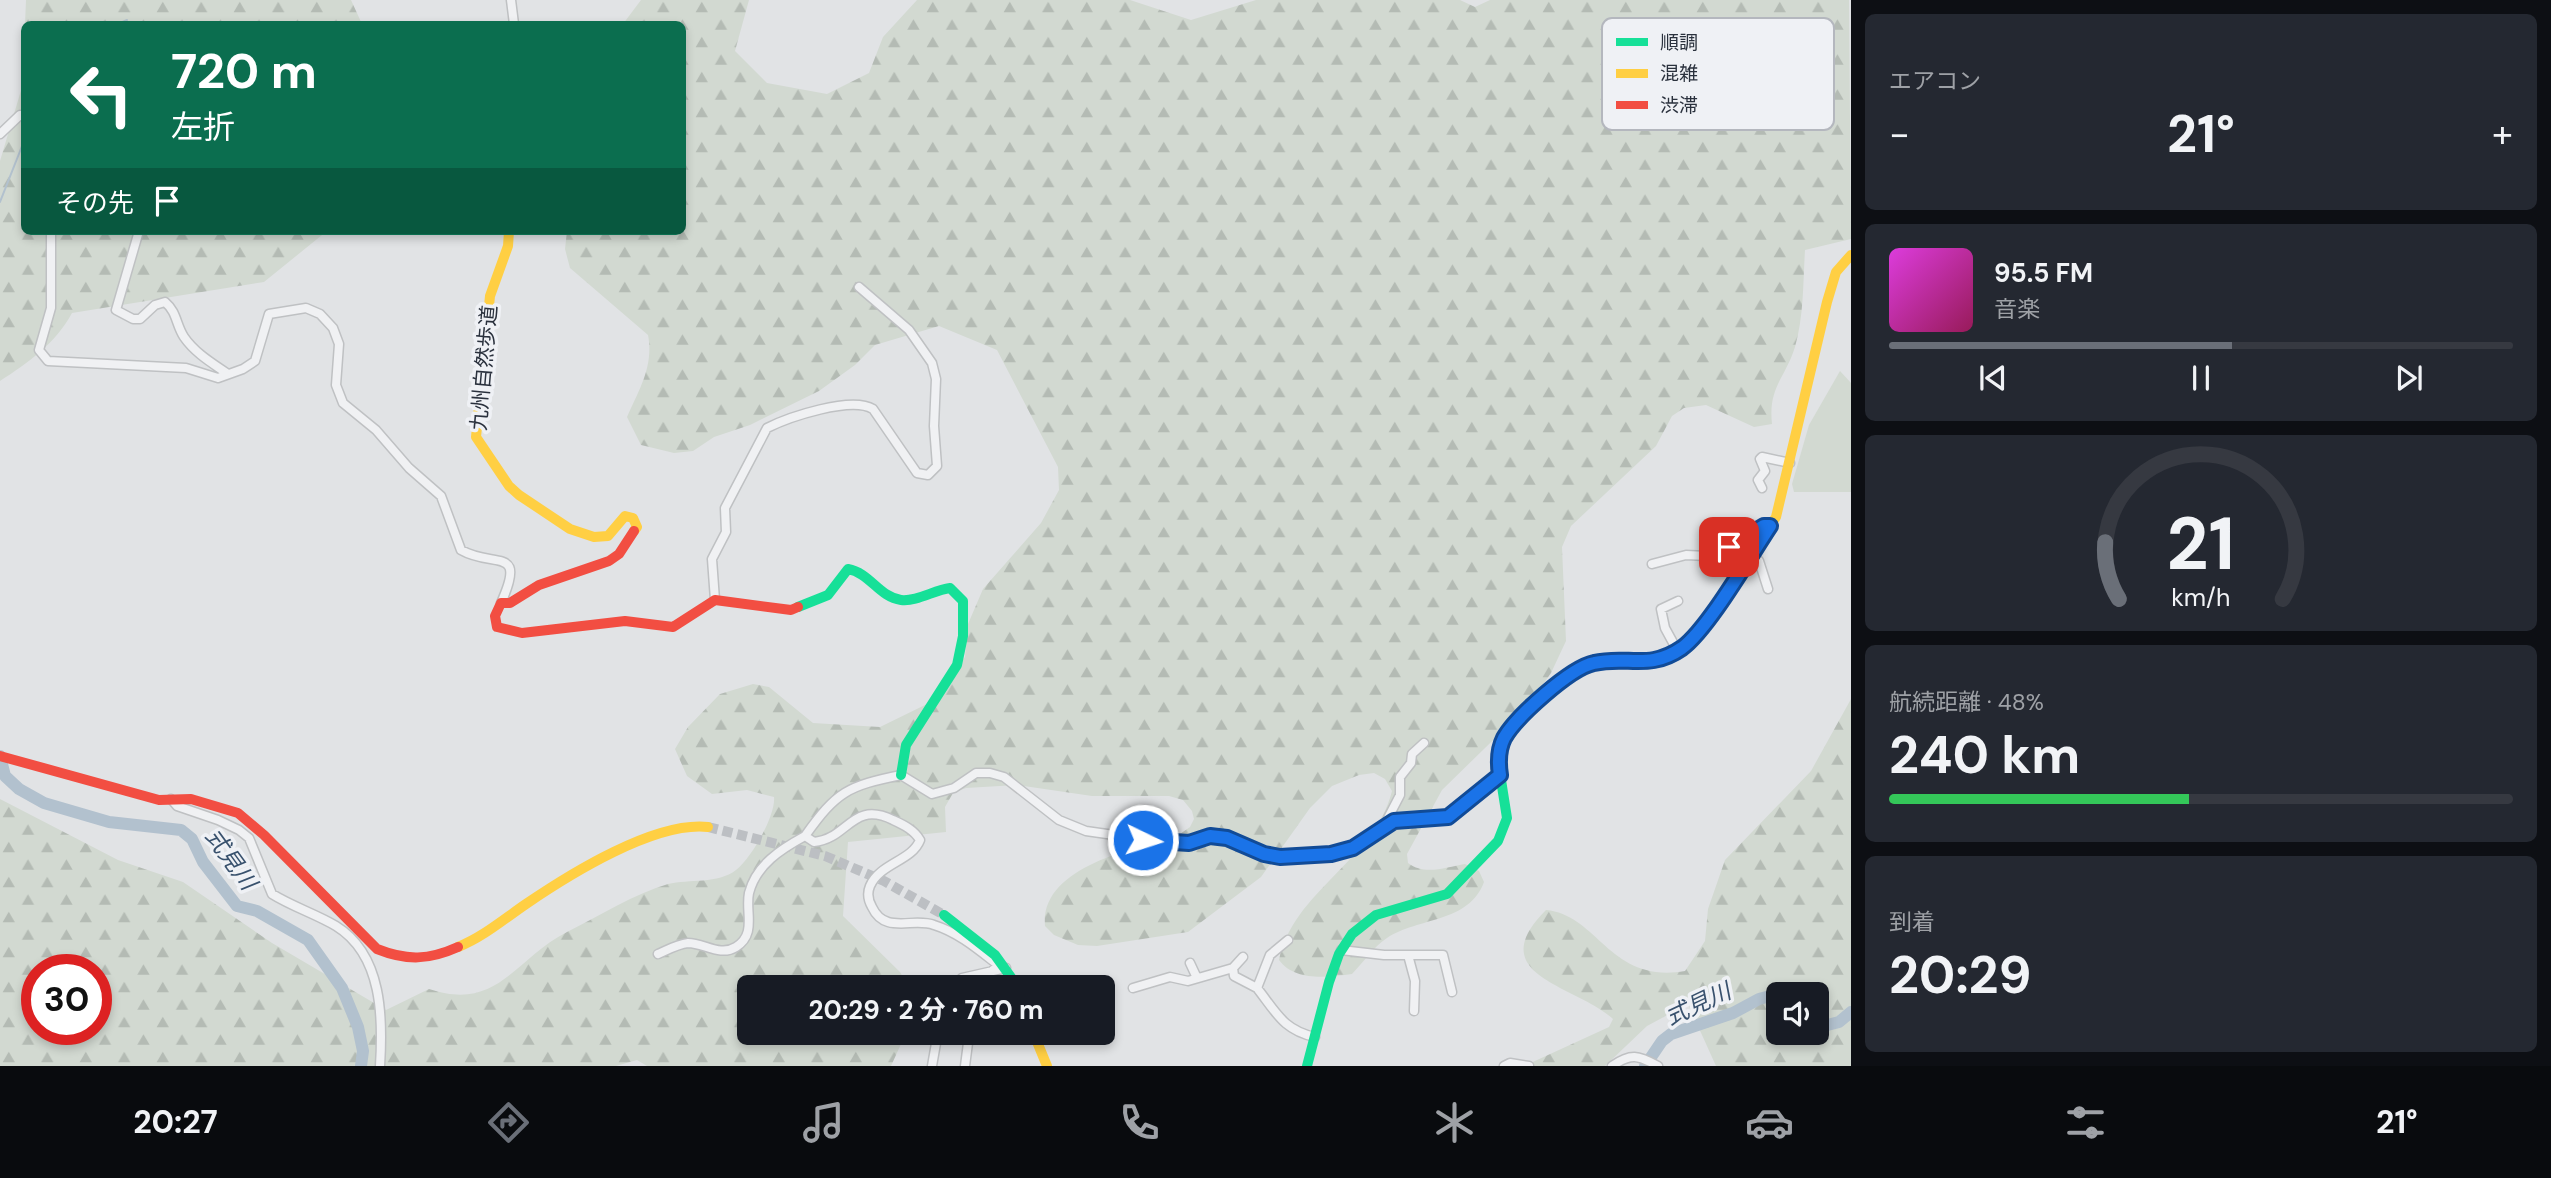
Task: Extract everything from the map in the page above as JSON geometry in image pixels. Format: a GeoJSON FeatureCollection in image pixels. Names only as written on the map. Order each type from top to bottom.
{"type":"FeatureCollection","features":[{"type":"Feature","properties":{"kind":"street"},"geometry":{"type":"LineString","coordinates":[[511,0],[514,21]]}},
{"type":"Feature","properties":{"kind":"street"},"geometry":{"type":"LineString","coordinates":[[0,134],[21,115]]}},
{"type":"Feature","properties":{"kind":"street"},"geometry":{"type":"LineString","coordinates":[[51,235],[51,308],[39,351],[48,361],[186,368],[218,377],[255,361],[269,314],[306,308],[320,314],[333,328],[339,344],[337,385],[343,402],[376,429],[409,468],[441,496],[461,550],[496,558],[510,566],[512,580],[495,621],[497,627],[508,633],[626,621],[673,627],[715,600],[791,610],[828,595],[848,569],[856,569],[867,575],[892,598],[902,601],[937,589],[950,588],[963,601],[963,636],[957,665],[906,745],[901,775]]}},
{"type":"Feature","properties":{"kind":"street"},"geometry":{"type":"LineString","coordinates":[[138,235],[117,310],[133,319],[140,319],[155,304],[165,302],[174,309],[181,334],[195,351],[228,374]]}},
{"type":"Feature","properties":{"kind":"street","name":"九州自然歩道"},"geometry":{"type":"LineString","coordinates":[[501,603],[510,603],[539,585],[609,561],[621,551],[637,527],[633,518],[625,516],[608,536],[594,537],[570,529],[509,486],[476,437],[490,296],[508,246],[509,235]]}},
{"type":"Feature","properties":{"kind":"street"},"geometry":{"type":"LineString","coordinates":[[1307,1066],[1329,982],[1341,950],[1352,934],[1376,915],[1440,897],[1456,887],[1498,841],[1504,828],[1507,808],[1500,775],[1500,747],[1511,729],[1584,666],[1604,662],[1641,663],[1662,659],[1677,650],[1702,625],[1752,553],[1779,512],[1833,282],[1842,262],[1851,255]]}},
{"type":"Feature","properties":{"kind":"street"},"geometry":{"type":"LineString","coordinates":[[715,600],[712,559],[726,532],[725,508],[767,428],[828,407],[865,404],[873,409],[917,473],[928,475],[937,466],[934,426],[936,379],[932,363],[909,330],[859,287]]}},
{"type":"Feature","properties":{"kind":"street"},"geometry":{"type":"LineString","coordinates":[[1762,488],[1758,480],[1765,471],[1760,459],[1762,457],[1790,464]]}},
{"type":"Feature","properties":{"kind":"street"},"geometry":{"type":"LineString","coordinates":[[1652,564],[1686,555],[1707,556],[1764,526],[1770,526]]}},
{"type":"Feature","properties":{"kind":"street"},"geometry":{"type":"LineString","coordinates":[[1752,553],[1759,561],[1768,589]]}},
{"type":"Feature","properties":{"kind":"street"},"geometry":{"type":"LineString","coordinates":[[1677,650],[1665,628],[1661,610],[1678,601]]}},
{"type":"Feature","properties":{"kind":"street"},"geometry":{"type":"LineString","coordinates":[[1389,824],[1388,818],[1399,795],[1402,773],[1411,763],[1412,754],[1424,743]]}},
{"type":"Feature","properties":{"kind":"street"},"geometry":{"type":"LineString","coordinates":[[0,756],[159,800],[216,804],[237,813],[264,835],[377,948],[393,957],[414,958],[442,953],[467,944],[550,888],[638,842],[661,831],[708,827]]}},
{"type":"Feature","properties":{"kind":"street"},"geometry":{"type":"LineString","coordinates":[[658,954],[691,943],[718,950],[735,948],[746,938],[750,926],[747,910],[749,891],[770,858],[805,836],[840,795],[859,784],[901,775],[932,794],[954,788],[976,773],[990,772],[1013,783],[1059,820],[1087,831],[1163,842],[1189,843],[1210,836],[1227,838],[1264,854],[1304,858],[1353,848],[1389,824],[1404,819],[1448,817],[1500,775]]}},
{"type":"Feature","properties":{"kind":"street"},"geometry":{"type":"LineString","coordinates":[[171,799],[177,806],[239,830],[249,838],[272,894],[338,927],[355,944],[380,992],[380,1066]]}},
{"type":"Feature","properties":{"kind":"street"},"geometry":{"type":"LineString","coordinates":[[805,836],[814,842],[821,841],[850,821],[871,813],[888,817],[909,829],[920,839],[917,847],[892,862],[870,885],[868,895],[874,911],[893,924],[932,923],[965,940],[1007,975]]}},
{"type":"Feature","properties":{"kind":"street"},"geometry":{"type":"LineString","coordinates":[[944,915],[982,942],[1001,969]]}},
{"type":"Feature","properties":{"kind":"street"},"geometry":{"type":"LineString","coordinates":[[1257,988],[1270,955],[1288,940]]}},
{"type":"Feature","properties":{"kind":"street"},"geometry":{"type":"LineString","coordinates":[[1341,950],[1443,955],[1452,992]]}},
{"type":"Feature","properties":{"kind":"street"},"geometry":{"type":"LineString","coordinates":[[1408,955],[1415,981],[1414,1011]]}},
{"type":"Feature","properties":{"kind":"street"},"geometry":{"type":"LineString","coordinates":[[1133,988],[1170,977],[1188,981],[1233,968],[1243,957]]}},
{"type":"Feature","properties":{"kind":"street"},"geometry":{"type":"LineString","coordinates":[[1190,963],[1197,978]]}},
{"type":"Feature","properties":{"kind":"street"},"geometry":{"type":"LineString","coordinates":[[1233,968],[1234,976],[1257,988],[1277,1019],[1299,1034],[1315,1037]]}},
{"type":"Feature","properties":{"kind":"street"},"geometry":{"type":"LineString","coordinates":[[975,975],[1001,969]]}},
{"type":"Feature","properties":{"kind":"street"},"geometry":{"type":"LineString","coordinates":[[992,975],[1001,969]]}},
{"type":"Feature","properties":{"kind":"street"},"geometry":{"type":"LineString","coordinates":[[934,1066],[936,1045]]}},
{"type":"Feature","properties":{"kind":"street"},"geometry":{"type":"LineString","coordinates":[[965,1066],[968,1045]]}},
{"type":"Feature","properties":{"kind":"street"},"geometry":{"type":"LineString","coordinates":[[1038,1045],[1047,1066]]}},
{"type":"Feature","properties":{"kind":"street"},"geometry":{"type":"LineString","coordinates":[[1612,1066],[1627,1056],[1639,1055],[1658,1066]]}},
{"type":"Feature","properties":{"kind":"street"},"geometry":{"type":"LineString","coordinates":[[1504,1066],[1510,1063],[1529,1066]]}},
{"type":"Feature","properties":{"kind":"green space"},"geometry":{"type":"Polygon","coordinates":[[[26,0],[351,0],[361,21],[25,21],[26,0]]]}},
{"type":"Feature","properties":{"kind":"green space"},"geometry":{"type":"Polygon","coordinates":[[[641,0],[749,0],[735,51],[767,83],[827,94],[869,73],[883,37],[917,0],[1130,0],[1191,20],[1256,0],[1460,0],[1475,7],[1490,0],[1849,0],[1851,239],[1805,250],[1798,335],[1772,401],[1772,424],[1754,427],[1706,405],[1684,408],[1672,416],[1656,446],[1571,526],[1562,547],[1566,641],[1551,673],[1527,707],[1442,790],[1407,854],[1408,863],[1421,869],[1436,870],[1465,864],[1479,871],[1484,882],[1477,895],[1455,912],[1400,931],[1382,941],[1352,974],[1323,977],[1303,975],[1286,967],[1279,960],[1287,936],[1300,914],[1369,837],[1383,815],[1392,791],[1385,779],[1374,773],[1359,775],[1332,786],[1310,808],[1261,877],[1188,932],[1097,946],[1078,945],[1054,935],[1045,926],[1047,906],[1057,889],[1073,875],[1093,864],[1137,847],[1177,836],[1190,827],[1194,819],[1192,811],[1183,800],[1169,796],[1092,796],[1017,785],[966,788],[953,793],[945,807],[946,832],[848,842],[843,916],[902,975],[737,975],[737,1045],[901,1045],[891,1066],[647,1066],[637,1060],[616,1066],[0,1066],[0,799],[118,860],[183,882],[272,943],[386,1010],[429,989],[453,994],[472,994],[489,988],[549,943],[630,899],[668,884],[712,879],[736,870],[755,847],[767,825],[774,797],[747,790],[712,794],[687,776],[675,749],[688,727],[720,694],[753,684],[769,687],[813,723],[880,727],[927,704],[965,657],[968,624],[983,589],[1041,523],[1059,490],[1058,467],[997,350],[939,326],[875,345],[855,365],[819,391],[750,425],[714,437],[693,451],[674,453],[641,445],[627,417],[647,367],[648,335],[570,268],[565,249],[567,235],[686,235],[686,21],[625,21],[641,0]]]}},
{"type":"Feature","properties":{"kind":"green space"},"geometry":{"type":"Polygon","coordinates":[[[21,90],[21,235],[322,235],[264,282],[72,313],[50,343],[0,381],[0,161],[21,90]]]}},
{"type":"Feature","properties":{"kind":"green space"},"geometry":{"type":"Polygon","coordinates":[[[1840,371],[1851,383],[1851,492],[1794,492],[1792,484],[1809,425],[1840,371]]]}},
{"type":"Feature","properties":{"kind":"green space"},"geometry":{"type":"Polygon","coordinates":[[[1851,699],[1851,1066],[1716,1066],[1688,1004],[1647,1026],[1605,1066],[1524,1066],[1609,1027],[1613,1019],[1541,976],[1529,965],[1524,950],[1528,932],[1546,910],[1579,923],[1622,959],[1639,968],[1659,972],[1685,971],[1705,941],[1708,909],[1725,860],[1811,771],[1851,699]]]}},
{"type":"Feature","properties":{"kind":"waterway"},"geometry":{"type":"LineString","coordinates":[[0,202],[21,149]]}},
{"type":"Feature","properties":{"kind":"waterway","name":"式見川"},"geometry":{"type":"LineString","coordinates":[[0,756],[5,776],[19,789],[44,803],[109,822],[181,830],[192,839],[203,862],[237,906],[257,911],[308,940],[342,988],[358,1027],[363,1051],[361,1066]]}},
{"type":"Feature","properties":{"kind":"waterway","name":"式見川"},"geometry":{"type":"LineString","coordinates":[[1645,1066],[1662,1041],[1671,1034],[1733,1013],[1766,997]]}},
{"type":"Feature","properties":{"kind":"waterway","name":"式見川"},"geometry":{"type":"LineString","coordinates":[[1829,1025],[1839,1022],[1851,1012]]}},
{"type":"Feature","properties":{"kind":"tunnel"},"geometry":{"type":"LineString","coordinates":[[708,827],[825,856],[884,881],[944,915]]}},
{"type":"Feature","properties":{"kind":"traffic: fast"},"geometry":{"type":"LineString","coordinates":[[798,607],[828,595],[848,569],[856,571],[893,598],[913,599],[950,588],[963,601],[963,636],[957,665],[906,745],[901,775]]}},
{"type":"Feature","properties":{"kind":"traffic: fast"},"geometry":{"type":"LineString","coordinates":[[1307,1066],[1329,982],[1339,954],[1352,934],[1376,915],[1447,894],[1498,841],[1507,818],[1498,761],[1500,747],[1518,719],[1577,672]]}},
{"type":"Feature","properties":{"kind":"traffic: fast"},"geometry":{"type":"LineString","coordinates":[[944,915],[995,955],[1009,975]]}},
{"type":"Feature","properties":{"kind":"traffic: slow"},"geometry":{"type":"LineString","coordinates":[[509,235],[508,246],[490,296],[476,437],[509,486],[570,529],[594,537],[608,536],[625,516],[633,518],[637,527],[634,531]]}},
{"type":"Feature","properties":{"kind":"traffic: slow"},"geometry":{"type":"LineString","coordinates":[[1577,672],[1584,666],[1604,662],[1641,663],[1662,659],[1681,648],[1702,625],[1776,517],[1827,302],[1836,272],[1851,255]]}},
{"type":"Feature","properties":{"kind":"traffic: slow"},"geometry":{"type":"LineString","coordinates":[[458,947],[485,933],[566,878],[614,852],[663,832],[687,827],[708,827]]}},
{"type":"Feature","properties":{"kind":"traffic: slow"},"geometry":{"type":"LineString","coordinates":[[1038,1045],[1047,1066]]}},
{"type":"Feature","properties":{"kind":"traffic: jam"},"geometry":{"type":"LineString","coordinates":[[634,531],[619,554],[609,561],[539,585],[510,603],[501,603],[495,616],[497,627],[522,633],[625,621],[673,627],[715,600],[791,610],[798,607]]}},
{"type":"Feature","properties":{"kind":"traffic: jam"},"geometry":{"type":"LineString","coordinates":[[0,756],[159,800],[191,799],[238,813],[264,835],[377,949],[398,956],[428,957],[458,947]]}},
{"type":"Feature","properties":{"kind":"route"},"geometry":{"type":"LineString","coordinates":[[1143,840],[1189,843],[1210,836],[1227,838],[1264,854],[1304,858],[1353,848],[1394,821],[1441,820],[1448,817],[1474,799],[1500,775],[1498,761],[1505,737],[1518,719],[1567,677],[1595,662],[1641,663],[1662,659],[1690,641],[1770,526],[1764,526],[1729,547]]}}]}
